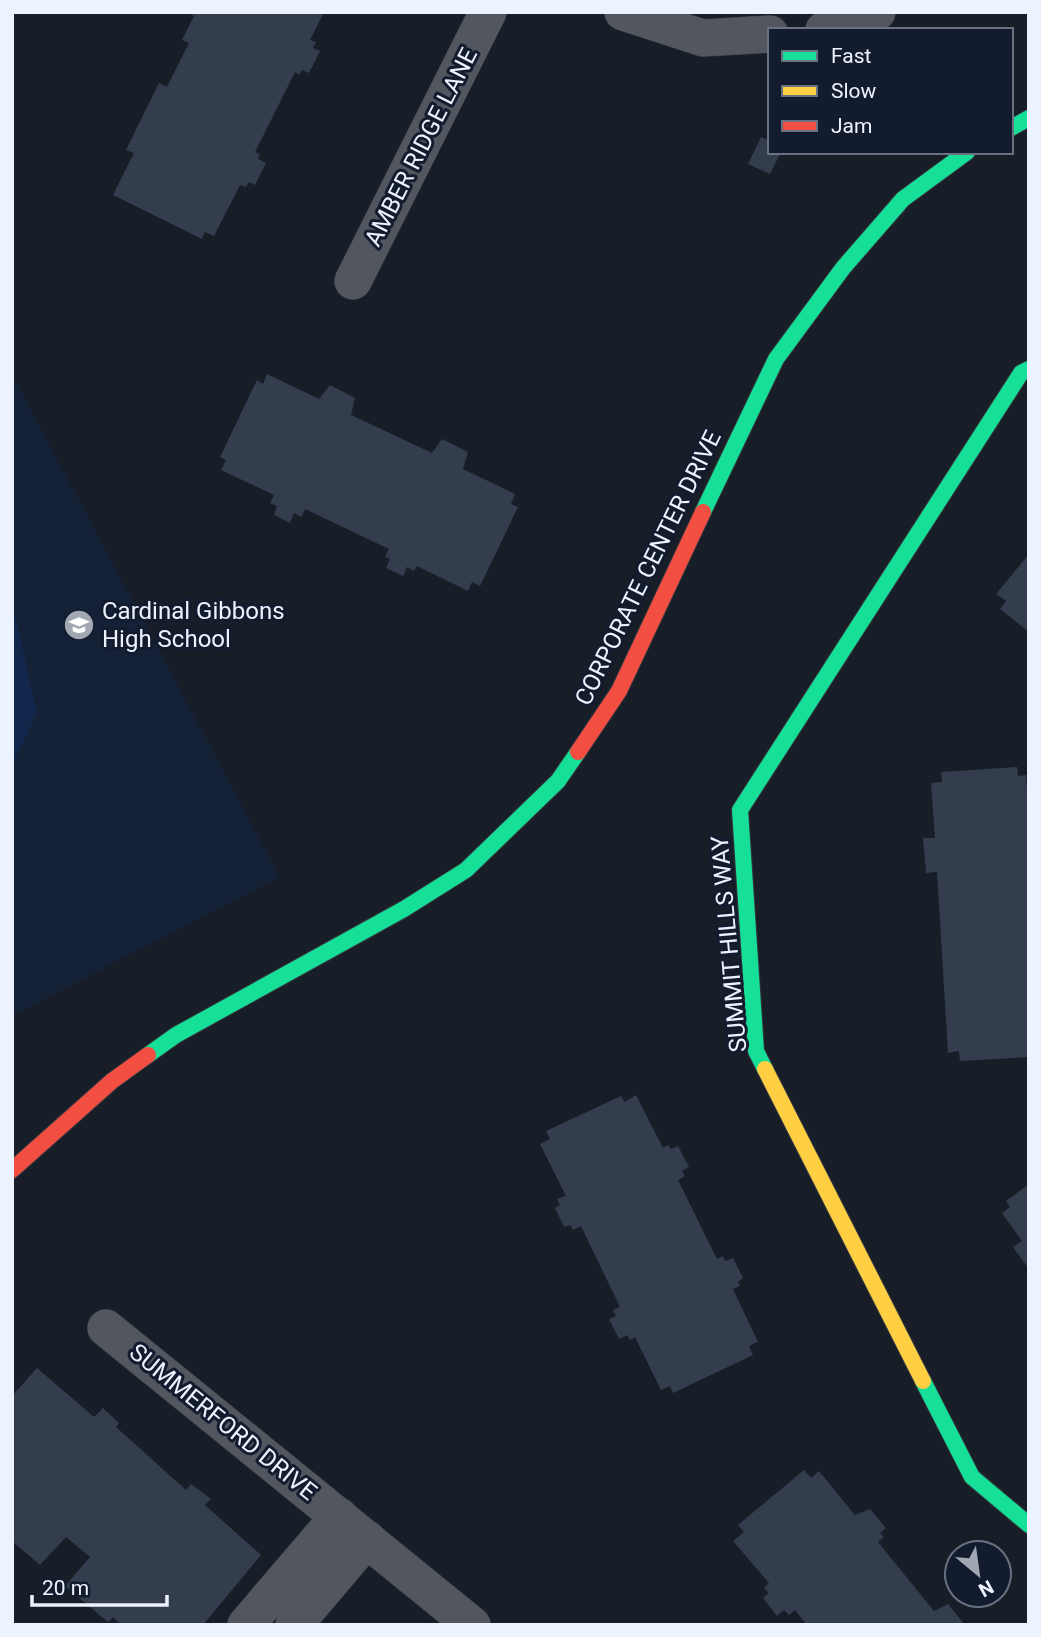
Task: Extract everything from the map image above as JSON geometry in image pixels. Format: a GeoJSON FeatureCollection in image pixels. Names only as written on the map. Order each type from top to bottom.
{"type":"FeatureCollection","features":[{"type":"Feature","properties":{"kind":"street","name":"AMBER RIDGE LANE"},"geometry":{"type":"LineString","coordinates":[[353,281],[488,12]]}},
{"type":"Feature","properties":{"kind":"street"},"geometry":{"type":"LineString","coordinates":[[623,12],[703,38],[768,34]]}},
{"type":"Feature","properties":{"kind":"street"},"geometry":{"type":"LineString","coordinates":[[844,28],[877,12]]}},
{"type":"Feature","properties":{"kind":"street"},"geometry":{"type":"LineString","coordinates":[[1013,127],[1029,118]]}},
{"type":"Feature","properties":{"kind":"street","name":"CORPORATE CENTER DRIVE"},"geometry":{"type":"LineString","coordinates":[[12,1170],[23,1157],[112,1081],[176,1035],[404,909],[466,870],[558,781],[619,691],[776,359],[843,268],[903,200],[964,154]]}},
{"type":"Feature","properties":{"kind":"street","name":"SUMMIT HILLS WAY"},"geometry":{"type":"LineString","coordinates":[[1029,369],[1021,373],[740,810],[757,1051],[972,1477],[1029,1525]]}},
{"type":"Feature","properties":{"kind":"street","name":"SUMMERFORD DRIVE"},"geometry":{"type":"LineString","coordinates":[[106,1328],[472,1625]]}},
{"type":"Feature","properties":{"kind":"street","name":"SUMMERFORD DRIVE"},"geometry":{"type":"LineString","coordinates":[[246,1625],[339,1516]]}},
{"type":"Feature","properties":{"kind":"street"},"geometry":{"type":"LineString","coordinates":[[293,1625],[367,1539]]}},
{"type":"Feature","properties":{"kind":"shaded area","name":"Cardinal Gibbons High School"},"geometry":{"type":"Polygon","coordinates":[[[12,374],[280,877],[12,1016],[12,374]]]}},
{"type":"Feature","properties":{"kind":"shaded area"},"geometry":{"type":"Polygon","coordinates":[[[12,603],[37,712],[12,766],[12,603]]]}},
{"type":"Feature","properties":{"kind":"building"},"geometry":{"type":"Polygon","coordinates":[[[187,12],[324,12],[310,40],[316,42],[313,48],[320,51],[309,73],[302,70],[299,75],[295,72],[255,152],[260,154],[258,159],[266,163],[255,185],[249,182],[246,187],[240,185],[214,236],[205,232],[202,239],[113,195],[134,153],[126,150],[159,83],[167,87],[189,43],[182,40],[194,16],[187,12]]]}},
{"type":"Feature","properties":{"kind":"building"},"geometry":{"type":"Polygon","coordinates":[[[761,137],[768,140],[768,154],[780,154],[770,174],[748,164],[761,137]]]}},
{"type":"Feature","properties":{"kind":"building"},"geometry":{"type":"Polygon","coordinates":[[[267,374],[319,399],[330,385],[355,398],[351,415],[432,453],[442,439],[468,452],[463,469],[515,494],[511,504],[518,507],[480,586],[472,582],[468,591],[417,566],[414,571],[407,567],[403,576],[386,568],[390,559],[385,557],[389,549],[305,509],[301,517],[294,513],[290,523],[274,515],[277,506],[270,503],[274,495],[221,470],[226,460],[220,457],[257,380],[263,384],[267,374]]]}},
{"type":"Feature","properties":{"kind":"building"},"geometry":{"type":"Polygon","coordinates":[[[1029,554],[1029,632],[1000,609],[1006,601],[996,594],[1029,554]]]}},
{"type":"Feature","properties":{"kind":"building"},"geometry":{"type":"Polygon","coordinates":[[[1017,767],[1018,776],[1026,775],[1029,810],[1029,1057],[960,1061],[959,1051],[948,1053],[937,872],[926,873],[923,838],[935,838],[931,783],[942,782],[941,772],[1017,767]]]}},
{"type":"Feature","properties":{"kind":"building"},"geometry":{"type":"Polygon","coordinates":[[[636,1095],[663,1148],[668,1145],[671,1149],[678,1146],[689,1167],[682,1171],[685,1176],[678,1180],[717,1259],[723,1256],[725,1261],[733,1258],[743,1278],[738,1282],[740,1286],[733,1289],[758,1342],[749,1346],[753,1355],[673,1393],[670,1386],[661,1390],[635,1337],[630,1340],[627,1335],[619,1339],[609,1319],[616,1316],[613,1310],[620,1307],[581,1226],[573,1230],[570,1225],[564,1227],[555,1208],[560,1205],[557,1199],[566,1196],[540,1144],[550,1139],[546,1131],[621,1096],[625,1102],[636,1095]]]}},
{"type":"Feature","properties":{"kind":"building"},"geometry":{"type":"Polygon","coordinates":[[[1029,1184],[1029,1269],[1013,1247],[1022,1241],[1002,1213],[1010,1207],[1006,1201],[1029,1184]]]}},
{"type":"Feature","properties":{"kind":"building"},"geometry":{"type":"Polygon","coordinates":[[[37,1368],[94,1417],[103,1408],[119,1423],[116,1427],[186,1490],[191,1484],[211,1499],[205,1505],[261,1555],[203,1625],[122,1625],[113,1617],[108,1622],[65,1586],[90,1557],[66,1537],[40,1565],[12,1541],[12,1396],[37,1368]]]}},
{"type":"Feature","properties":{"kind":"building"},"geometry":{"type":"Polygon","coordinates":[[[804,1470],[811,1478],[819,1471],[855,1515],[870,1509],[886,1528],[880,1533],[884,1537],[878,1542],[934,1611],[943,1606],[943,1609],[952,1609],[965,1625],[807,1625],[795,1610],[789,1615],[784,1610],[777,1616],[763,1598],[769,1593],[764,1588],[769,1583],[733,1541],[744,1532],[738,1525],[804,1470]]]}},
{"type":"Feature","properties":{"kind":"traffic: fast"},"geometry":{"type":"LineString","coordinates":[[1013,127],[1029,118]]}},
{"type":"Feature","properties":{"kind":"traffic: fast"},"geometry":{"type":"LineString","coordinates":[[703,512],[776,359],[843,268],[903,199],[964,154]]}},
{"type":"Feature","properties":{"kind":"traffic: fast"},"geometry":{"type":"LineString","coordinates":[[765,1069],[756,1051],[740,810],[1021,373],[1029,369]]}},
{"type":"Feature","properties":{"kind":"traffic: fast"},"geometry":{"type":"LineString","coordinates":[[148,1055],[176,1035],[404,909],[466,870],[558,781],[578,752]]}},
{"type":"Feature","properties":{"kind":"traffic: fast"},"geometry":{"type":"LineString","coordinates":[[923,1381],[972,1477],[1029,1525]]}},
{"type":"Feature","properties":{"kind":"traffic: slow"},"geometry":{"type":"LineString","coordinates":[[765,1069],[923,1381]]}},
{"type":"Feature","properties":{"kind":"traffic: jam"},"geometry":{"type":"LineString","coordinates":[[578,752],[619,691],[703,512]]}},
{"type":"Feature","properties":{"kind":"traffic: jam"},"geometry":{"type":"LineString","coordinates":[[12,1170],[112,1081],[148,1055]]}},
{"type":"Feature","properties":{"kind":"place","name":"Cardinal Gibbons High School"},"geometry":{"type":"Point","coordinates":[79,625]}}]}
